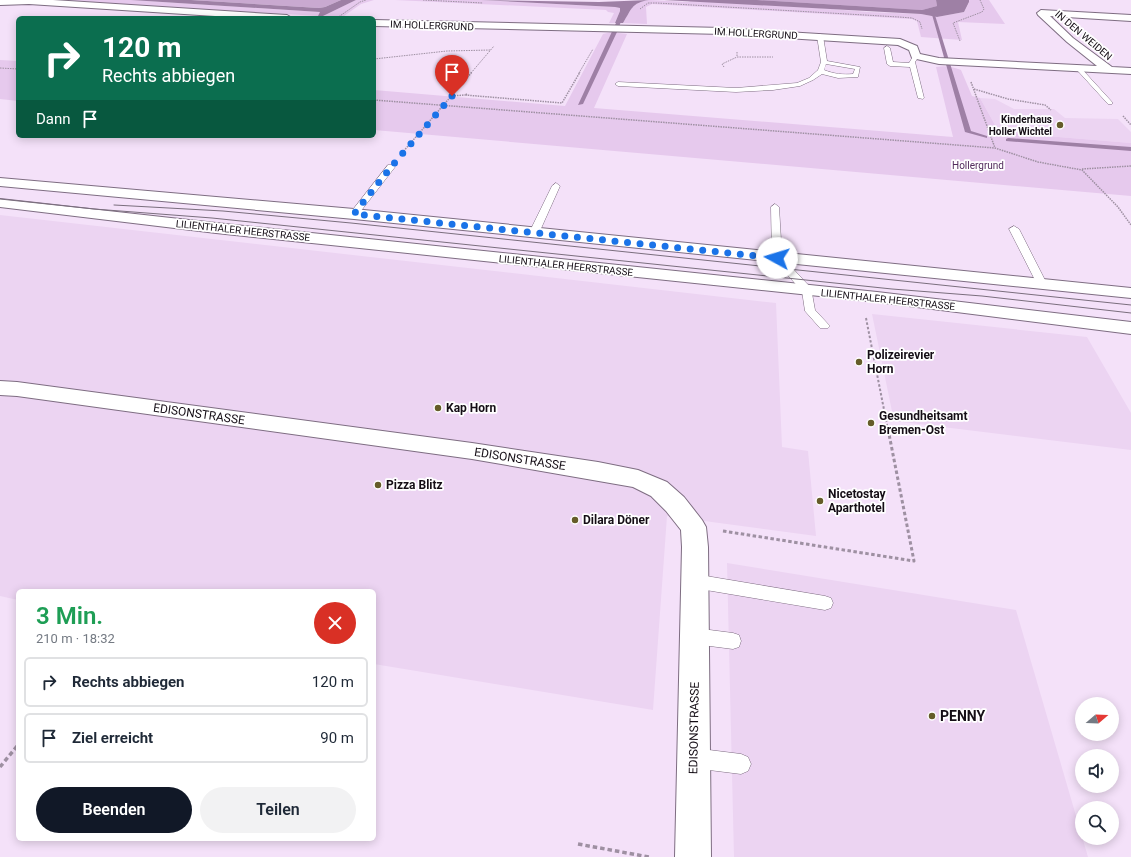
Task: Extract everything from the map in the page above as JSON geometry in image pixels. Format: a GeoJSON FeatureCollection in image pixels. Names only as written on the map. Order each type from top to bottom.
{"type":"FeatureCollection","features":[{"type":"Feature","properties":{"kind":"street"},"geometry":{"type":"LineString","coordinates":[[0,2],[26,0],[258,16]]}},
{"type":"Feature","properties":{"kind":"street","name":"IN DEN WEIDEN"},"geometry":{"type":"LineString","coordinates":[[1109,70],[1070,40],[1041,12],[1131,18]]}},
{"type":"Feature","properties":{"kind":"street","name":"IM HOLLERGRUND"},"geometry":{"type":"LineString","coordinates":[[376,23],[724,31],[820,36],[900,42],[912,48],[914,60]]}},
{"type":"Feature","properties":{"kind":"street"},"geometry":{"type":"LineString","coordinates":[[914,60],[1131,71]]}},
{"type":"Feature","properties":{"kind":"street"},"geometry":{"type":"LineString","coordinates":[[0,182],[354,214],[1131,293]]}},
{"type":"Feature","properties":{"kind":"street","name":"LILIENTHALER HEERSTRASSE"},"geometry":{"type":"LineString","coordinates":[[0,203],[216,228],[807,290],[1131,328]]}},
{"type":"Feature","properties":{"kind":"street","name":"EDISONSTRASSE"},"geometry":{"type":"LineString","coordinates":[[0,388],[17,389],[464,450],[638,478],[659,489],[675,504],[693,527],[693,857]]}},
{"type":"Feature","properties":{"kind":"lane"},"geometry":{"type":"LineString","coordinates":[[618,84],[736,90],[798,85],[811,79],[821,71],[824,62],[820,36]]}},
{"type":"Feature","properties":{"kind":"lane"},"geometry":{"type":"LineString","coordinates":[[887,48],[890,64],[914,60],[921,98]]}},
{"type":"Feature","properties":{"kind":"lane"},"geometry":{"type":"LineString","coordinates":[[821,71],[831,76],[845,78],[856,76],[858,68],[824,62]]}},
{"type":"Feature","properties":{"kind":"lane"},"geometry":{"type":"LineString","coordinates":[[1080,69],[1110,103]]}},
{"type":"Feature","properties":{"kind":"lane"},"geometry":{"type":"LineString","coordinates":[[354,214],[391,167]]}},
{"type":"Feature","properties":{"kind":"lane"},"geometry":{"type":"LineString","coordinates":[[534,233],[556,186]]}},
{"type":"Feature","properties":{"kind":"lane"},"geometry":{"type":"LineString","coordinates":[[775,207],[777,258],[807,290],[810,311],[824,326]]}},
{"type":"Feature","properties":{"kind":"lane"},"geometry":{"type":"LineString","coordinates":[[1014,229],[1042,284]]}},
{"type":"Feature","properties":{"kind":"lane"},"geometry":{"type":"LineString","coordinates":[[694,581],[825,603]]}},
{"type":"Feature","properties":{"kind":"lane"},"geometry":{"type":"LineString","coordinates":[[694,636],[733,641]]}},
{"type":"Feature","properties":{"kind":"lane"},"geometry":{"type":"LineString","coordinates":[[693,758],[741,764]]}},
{"type":"Feature","properties":{"kind":"path"},"geometry":{"type":"LineString","coordinates":[[340,16],[360,2],[366,0]]}},
{"type":"Feature","properties":{"kind":"path"},"geometry":{"type":"LineString","coordinates":[[960,41],[953,23],[982,12],[984,9],[980,0]]}},
{"type":"Feature","properties":{"kind":"path"},"geometry":{"type":"LineString","coordinates":[[640,10],[642,6],[657,3],[899,17],[917,19],[920,22],[922,32]]}},
{"type":"Feature","properties":{"kind":"path"},"geometry":{"type":"LineString","coordinates":[[391,167],[510,27]]}},
{"type":"Feature","properties":{"kind":"path"},"geometry":{"type":"LineString","coordinates":[[452,96],[466,95],[562,104],[606,28]]}},
{"type":"Feature","properties":{"kind":"path"},"geometry":{"type":"LineString","coordinates":[[376,59],[462,50],[491,50]]}},
{"type":"Feature","properties":{"kind":"path"},"geometry":{"type":"LineString","coordinates":[[724,67],[722,64],[737,56]]}},
{"type":"Feature","properties":{"kind":"path"},"geometry":{"type":"LineString","coordinates":[[960,63],[974,90],[995,148]]}},
{"type":"Feature","properties":{"kind":"path"},"geometry":{"type":"LineString","coordinates":[[0,68],[16,69]]}},
{"type":"Feature","properties":{"kind":"path"},"geometry":{"type":"LineString","coordinates":[[974,90],[1008,99],[1045,105],[1051,110]]}},
{"type":"Feature","properties":{"kind":"path"},"geometry":{"type":"LineString","coordinates":[[376,100],[995,148],[1038,162],[1082,170],[1131,166]]}},
{"type":"Feature","properties":{"kind":"path"},"geometry":{"type":"LineString","coordinates":[[1082,170],[1118,207],[1131,225]]}},
{"type":"Feature","properties":{"kind":"path"},"geometry":{"type":"LineString","coordinates":[[693,527],[914,561],[866,317]]}},
{"type":"Feature","properties":{"kind":"path"},"geometry":{"type":"LineString","coordinates":[[0,767],[16,748]]}},
{"type":"Feature","properties":{"kind":"path"},"geometry":{"type":"LineString","coordinates":[[578,844],[649,857]]}},
{"type":"Feature","properties":{"kind":"shaded area"},"geometry":{"type":"Polygon","coordinates":[[[131,0],[191,0],[319,8],[341,0],[356,0],[323,16],[318,16],[320,12],[131,0]]]}},
{"type":"Feature","properties":{"kind":"shaded area"},"geometry":{"type":"Polygon","coordinates":[[[191,0],[341,0],[319,8],[191,0]]]}},
{"type":"Feature","properties":{"kind":"shaded area"},"geometry":{"type":"Polygon","coordinates":[[[481,0],[599,2],[649,0],[635,5],[630,10],[623,23],[615,23],[620,8],[481,0]]]}},
{"type":"Feature","properties":{"kind":"shaded area"},"geometry":{"type":"Polygon","coordinates":[[[664,0],[757,0],[922,10],[937,6],[936,0],[969,0],[969,2],[964,12],[937,17],[921,14],[664,0]]]}},
{"type":"Feature","properties":{"kind":"shaded area"},"geometry":{"type":"Polygon","coordinates":[[[757,0],[936,0],[937,6],[922,10],[757,0]]]}},
{"type":"Feature","properties":{"kind":"shaded area","name":"Kinderhaus Holler Wichtel"},"geometry":{"type":"Polygon","coordinates":[[[980,98],[995,99],[1014,109],[1054,109],[1065,118],[1118,119],[1131,132],[1131,143],[999,132],[980,98]]]}},
{"type":"Feature","properties":{"kind":"shaded area"},"geometry":{"type":"Polygon","coordinates":[[[0,215],[776,303],[782,447],[808,451],[816,536],[667,516],[653,710],[376,664],[376,589],[16,589],[16,600],[0,596],[0,215]]]}},
{"type":"Feature","properties":{"kind":"shaded area"},"geometry":{"type":"Polygon","coordinates":[[[872,314],[1087,337],[1131,413],[1131,450],[894,421],[872,314]]]}},
{"type":"Feature","properties":{"kind":"shaded area"},"geometry":{"type":"Polygon","coordinates":[[[727,563],[1016,610],[1075,812],[1075,845],[1085,845],[1088,857],[734,857],[727,563]]]}},
{"type":"Feature","properties":{"kind":"green space"},"geometry":{"type":"Polygon","coordinates":[[[61,0],[131,0],[320,13],[318,16],[61,0]]]}},
{"type":"Feature","properties":{"kind":"green space"},"geometry":{"type":"Polygon","coordinates":[[[356,0],[374,0],[361,4],[344,16],[323,16],[356,0]]]}},
{"type":"Feature","properties":{"kind":"green space"},"geometry":{"type":"Polygon","coordinates":[[[395,0],[481,0],[615,7],[620,8],[620,11],[615,23],[609,23],[614,13],[606,10],[395,0]]]}},
{"type":"Feature","properties":{"kind":"green space"},"geometry":{"type":"Polygon","coordinates":[[[649,0],[688,2],[693,0],[956,0],[932,13],[768,4],[869,12],[921,14],[937,17],[964,12],[969,0],[989,0],[1005,24],[958,22],[962,40],[921,37],[917,21],[912,19],[652,4],[646,7],[647,24],[623,23],[635,4],[649,0]]]}},
{"type":"Feature","properties":{"kind":"green space","name":"Hollergrund"},"geometry":{"type":"Polygon","coordinates":[[[611,32],[627,34],[594,108],[953,137],[936,67],[943,66],[961,70],[972,96],[980,98],[999,132],[1131,143],[1131,196],[376,130],[376,90],[565,106],[603,34],[611,32]]]}},
{"type":"Feature","properties":{"kind":"green space"},"geometry":{"type":"Polygon","coordinates":[[[0,60],[16,61],[16,101],[0,99],[0,60]]]}},
{"type":"Feature","properties":{"kind":"waterway"},"geometry":{"type":"LineString","coordinates":[[580,104],[615,32],[623,11]]}},
{"type":"Feature","properties":{"kind":"waterway"},"geometry":{"type":"LineString","coordinates":[[932,12],[968,132],[985,137]]}},
{"type":"Feature","properties":{"kind":"waterway"},"geometry":{"type":"LineString","coordinates":[[1008,140],[1131,149]]}},
{"type":"Feature","properties":{"kind":"tram line"},"geometry":{"type":"LineString","coordinates":[[0,199],[94,209],[212,218],[892,289],[982,296],[1131,313]]}},
{"type":"Feature","properties":{"kind":"tram line"},"geometry":{"type":"LineString","coordinates":[[114,205],[223,211],[351,223],[1131,305]]}},
{"type":"Feature","properties":{"kind":"place","name":"Kinderhaus Holler Wichtel"},"geometry":{"type":"Point","coordinates":[1060,125]}},
{"type":"Feature","properties":{"kind":"place","name":"Polizeirevier Horn"},"geometry":{"type":"Point","coordinates":[859,362]}},
{"type":"Feature","properties":{"kind":"place","name":"Kap Horn"},"geometry":{"type":"Point","coordinates":[438,408]}},
{"type":"Feature","properties":{"kind":"place","name":"Gesundheitsamt Bremen-Ost"},"geometry":{"type":"Point","coordinates":[871,423]}},
{"type":"Feature","properties":{"kind":"place","name":"Pizza Blitz"},"geometry":{"type":"Point","coordinates":[378,485]}},
{"type":"Feature","properties":{"kind":"place","name":"Nicetostay Aparthotel"},"geometry":{"type":"Point","coordinates":[820,501]}},
{"type":"Feature","properties":{"kind":"place","name":"Dilara Döner"},"geometry":{"type":"Point","coordinates":[575,520]}},
{"type":"Feature","properties":{"kind":"place","name":"PENNY"},"geometry":{"type":"Point","coordinates":[932,716]}},
{"type":"Feature","properties":{"kind":"route"},"geometry":{"type":"LineString","coordinates":[[452,96],[391,167],[354,214],[777,258]]}}]}
